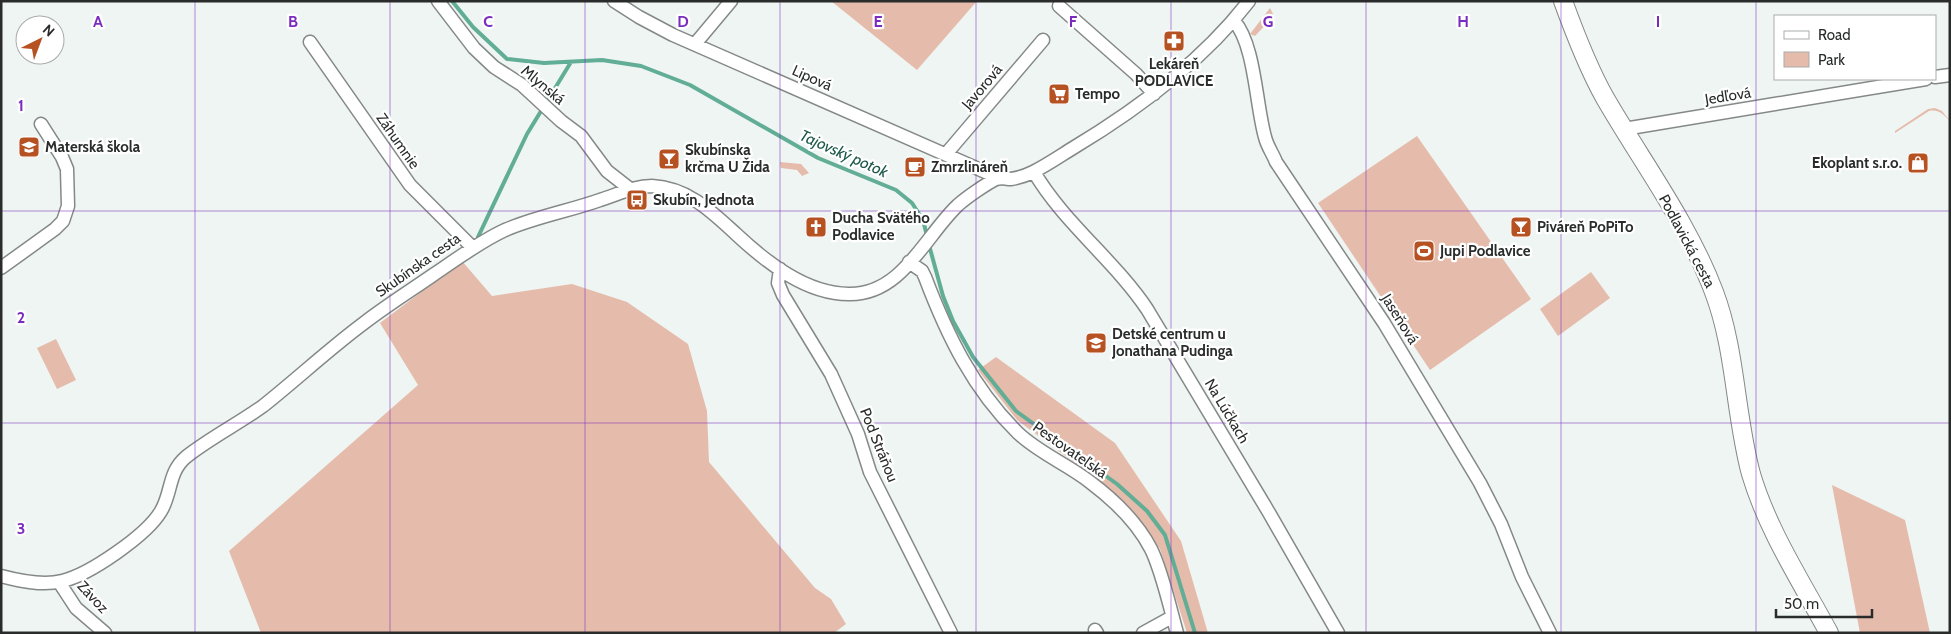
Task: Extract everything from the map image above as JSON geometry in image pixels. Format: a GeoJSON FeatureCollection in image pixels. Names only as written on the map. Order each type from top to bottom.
{"type":"FeatureCollection","features":[{"type":"Feature","properties":{"kind":"main road","name":"Podlavická cesta"},"geometry":{"type":"LineString","coordinates":[[1563,1],[1575,34],[1604,96],[1690,241],[1715,293],[1723,322],[1751,472],[1771,527],[1829,633]]}},
{"type":"Feature","properties":{"kind":"street","name":"Mlynská"},"geometry":{"type":"LineString","coordinates":[[438,1],[474,48],[494,66],[522,85],[581,136],[607,171],[630,189]]}},
{"type":"Feature","properties":{"kind":"street","name":"Lipová"},"geometry":{"type":"LineString","coordinates":[[614,1],[661,29],[998,178]]}},
{"type":"Feature","properties":{"kind":"street"},"geometry":{"type":"LineString","coordinates":[[695,44],[732,1]]}},
{"type":"Feature","properties":{"kind":"street"},"geometry":{"type":"LineString","coordinates":[[998,178],[1014,179],[1034,172],[1117,122],[1179,73],[1234,20],[1249,1]]}},
{"type":"Feature","properties":{"kind":"street"},"geometry":{"type":"LineString","coordinates":[[1059,6],[1136,74],[1154,94]]}},
{"type":"Feature","properties":{"kind":"street","name":"Jaseňová"},"geometry":{"type":"LineString","coordinates":[[1234,20],[1239,26],[1258,93],[1265,138],[1276,162],[1374,307],[1480,483],[1501,524],[1534,604],[1550,633]]}},
{"type":"Feature","properties":{"kind":"street","name":"Javorová"},"geometry":{"type":"LineString","coordinates":[[946,154],[1043,40]]}},
{"type":"Feature","properties":{"kind":"street","name":"Záhumnie"},"geometry":{"type":"LineString","coordinates":[[310,42],[410,185],[472,247]]}},
{"type":"Feature","properties":{"kind":"street"},"geometry":{"type":"LineString","coordinates":[[1936,77],[1950,75]]}},
{"type":"Feature","properties":{"kind":"street","name":"Jedľová"},"geometry":{"type":"LineString","coordinates":[[1624,129],[1920,80]]}},
{"type":"Feature","properties":{"kind":"street"},"geometry":{"type":"LineString","coordinates":[[1,268],[56,229],[64,221],[68,206],[67,170],[62,157],[40,124]]}},
{"type":"Feature","properties":{"kind":"street","name":"Na Lúčkach"},"geometry":{"type":"LineString","coordinates":[[1034,172],[1046,192],[1131,284],[1148,309],[1338,633]]}},
{"type":"Feature","properties":{"kind":"street","name":"Skubínska cesta"},"geometry":{"type":"LineString","coordinates":[[1,576],[34,582],[59,582],[77,576],[91,568],[145,532],[158,516],[168,498],[173,473],[184,459],[261,407],[365,322],[472,247],[510,228],[630,189],[650,186],[672,190],[694,198],[755,251],[780,269],[808,284],[848,295],[880,287],[898,275],[960,203],[998,178]]}},
{"type":"Feature","properties":{"kind":"street","name":"Pestovateľská"},"geometry":{"type":"LineString","coordinates":[[910,262],[922,271],[926,277],[941,319],[953,344],[972,376],[995,408],[1029,443],[1090,481],[1115,502],[1137,526],[1152,550],[1176,633]]}},
{"type":"Feature","properties":{"kind":"street","name":"Pod Stráňou"},"geometry":{"type":"LineString","coordinates":[[780,269],[778,283],[783,295],[831,374],[858,434],[870,472],[951,633]]}},
{"type":"Feature","properties":{"kind":"street","name":"Závoz"},"geometry":{"type":"LineString","coordinates":[[59,582],[76,608],[104,633]]}},
{"type":"Feature","properties":{"kind":"street"},"geometry":{"type":"LineString","coordinates":[[1143,633],[1172,617]]}},
{"type":"Feature","properties":{"kind":"green space"},"geometry":{"type":"Polygon","coordinates":[[[831,1],[977,1],[917,70],[831,1]]]}},
{"type":"Feature","properties":{"kind":"green space"},"geometry":{"type":"Polygon","coordinates":[[[1270,8],[1274,16],[1255,36],[1250,34],[1270,8]]]}},
{"type":"Feature","properties":{"kind":"green space"},"geometry":{"type":"Polygon","coordinates":[[[1935,108],[1942,111],[1950,121],[1939,112],[1929,111],[1895,133],[1895,131],[1928,109],[1935,108]]]}},
{"type":"Feature","properties":{"kind":"green space","name":"Jupi Podlavice"},"geometry":{"type":"Polygon","coordinates":[[[1417,136],[1531,299],[1430,370],[1318,203],[1417,136]]]}},
{"type":"Feature","properties":{"kind":"green space"},"geometry":{"type":"Polygon","coordinates":[[[780,162],[801,164],[809,173],[802,176],[797,170],[781,168],[780,162]]]}},
{"type":"Feature","properties":{"kind":"green space"},"geometry":{"type":"Polygon","coordinates":[[[462,261],[492,296],[572,284],[627,302],[688,344],[707,411],[709,462],[815,588],[831,599],[846,624],[834,633],[261,633],[229,551],[418,385],[380,323],[462,261]]]}},
{"type":"Feature","properties":{"kind":"green space"},"geometry":{"type":"Polygon","coordinates":[[[1591,272],[1610,298],[1558,336],[1540,309],[1591,272]]]}},
{"type":"Feature","properties":{"kind":"green space"},"geometry":{"type":"Polygon","coordinates":[[[56,339],[76,380],[57,389],[37,348],[56,339]]]}},
{"type":"Feature","properties":{"kind":"green space"},"geometry":{"type":"Polygon","coordinates":[[[996,357],[1115,443],[1181,541],[1208,633],[1187,633],[1160,549],[1132,510],[1099,481],[1017,420],[978,370],[996,357]]]}},
{"type":"Feature","properties":{"kind":"green space"},"geometry":{"type":"Polygon","coordinates":[[[1832,485],[1905,520],[1930,633],[1860,633],[1832,485]]]}},
{"type":"Feature","properties":{"kind":"waterway","name":"Tajovský potok"},"geometry":{"type":"LineString","coordinates":[[452,1],[473,27],[507,59],[544,63],[602,60],[641,66],[690,85],[818,158],[896,190],[912,203],[923,220],[927,236]]}},
{"type":"Feature","properties":{"kind":"waterway"},"geometry":{"type":"LineString","coordinates":[[478,237],[527,134],[571,62]]}},
{"type":"Feature","properties":{"kind":"waterway","name":"Tajovský potok"},"geometry":{"type":"LineString","coordinates":[[929,245],[943,296],[953,321],[973,357],[1016,411],[1117,484],[1147,511],[1165,535],[1195,633]]}},
{"type":"Feature","properties":{"kind":"place","name":"Lekáreň PODLAVICE"},"geometry":{"type":"Point","coordinates":[1174,41]}},
{"type":"Feature","properties":{"kind":"place","name":"Tempo"},"geometry":{"type":"Point","coordinates":[1059,94]}},
{"type":"Feature","properties":{"kind":"place","name":"Materská škola"},"geometry":{"type":"Point","coordinates":[29,147]}},
{"type":"Feature","properties":{"kind":"place","name":"Skubínska krčma U Žida"},"geometry":{"type":"Point","coordinates":[669,159]}},
{"type":"Feature","properties":{"kind":"place","name":"Ekoplant s.r.o."},"geometry":{"type":"Point","coordinates":[1918,163]}},
{"type":"Feature","properties":{"kind":"place","name":"Zmrzlináreň"},"geometry":{"type":"Point","coordinates":[915,167]}},
{"type":"Feature","properties":{"kind":"place","name":"Skubín, Jednota"},"geometry":{"type":"Point","coordinates":[637,200]}},
{"type":"Feature","properties":{"kind":"place","name":"Ducha Svätého Podlavice"},"geometry":{"type":"Point","coordinates":[816,227]}},
{"type":"Feature","properties":{"kind":"place","name":"Piváreň PoPiTo"},"geometry":{"type":"Point","coordinates":[1521,227]}},
{"type":"Feature","properties":{"kind":"place","name":"Jupi Podlavice"},"geometry":{"type":"Point","coordinates":[1424,251]}},
{"type":"Feature","properties":{"kind":"place","name":"Detské centrum u Jonathana Pudinga"},"geometry":{"type":"Point","coordinates":[1096,343]}}]}
